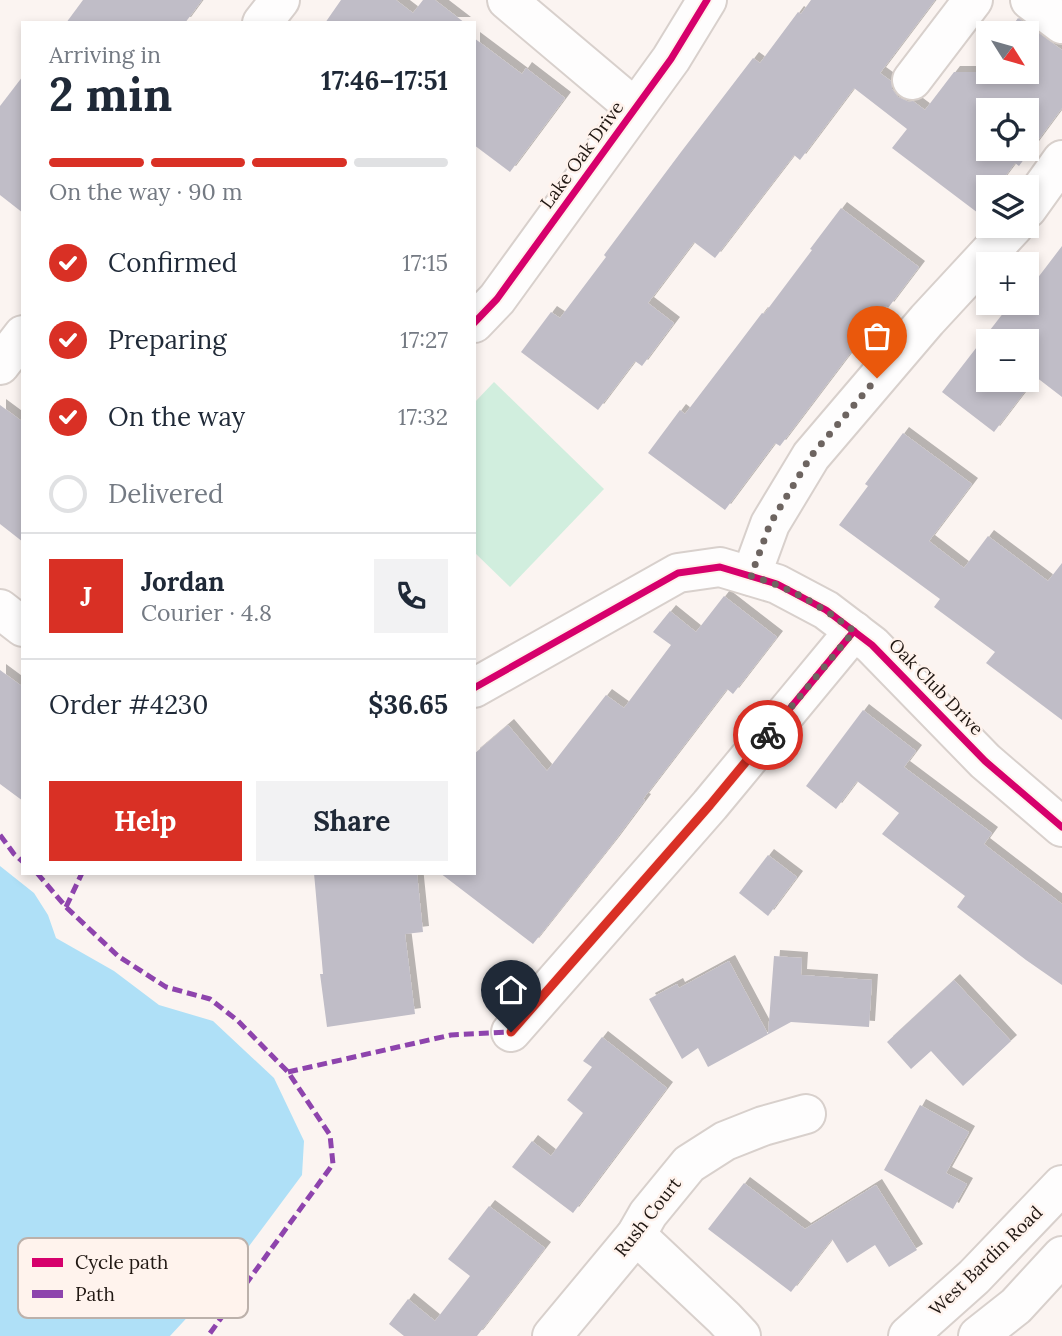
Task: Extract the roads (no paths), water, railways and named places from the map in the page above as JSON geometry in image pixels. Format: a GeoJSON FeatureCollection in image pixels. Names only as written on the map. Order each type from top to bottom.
{"type":"FeatureCollection","features":[{"type":"Feature","properties":{"kind":"street"},"geometry":{"type":"LineString","coordinates":[[264,21],[280,0]]}},
{"type":"Feature","properties":{"kind":"street"},"geometry":{"type":"LineString","coordinates":[[507,0],[635,108]]}},
{"type":"Feature","properties":{"kind":"street","name":"Lake Oak Drive"},"geometry":{"type":"LineString","coordinates":[[476,321],[497,299],[671,59],[707,0]]}},
{"type":"Feature","properties":{"kind":"street","name":"Lake Oak Drive"},"geometry":{"type":"LineString","coordinates":[[671,59],[730,0]]}},
{"type":"Feature","properties":{"kind":"street"},"geometry":{"type":"LineString","coordinates":[[912,80],[973,0]]}},
{"type":"Feature","properties":{"kind":"street"},"geometry":{"type":"LineString","coordinates":[[1030,0],[1062,24]]}},
{"type":"Feature","properties":{"kind":"street"},"geometry":{"type":"LineString","coordinates":[[1039,192],[1062,160]]}},
{"type":"Feature","properties":{"kind":"street"},"geometry":{"type":"LineString","coordinates":[[751,576],[770,524],[811,456],[927,320],[1003,238]]}},
{"type":"Feature","properties":{"kind":"street"},"geometry":{"type":"LineString","coordinates":[[0,365],[21,338]]}},
{"type":"Feature","properties":{"kind":"street","name":"Oak Club Drive"},"geometry":{"type":"LineString","coordinates":[[476,687],[678,573],[720,567],[777,584],[826,610],[854,631],[872,645],[985,761],[1062,827]]}},
{"type":"Feature","properties":{"kind":"street"},"geometry":{"type":"LineString","coordinates":[[0,609],[21,625]]}},
{"type":"Feature","properties":{"kind":"street"},"geometry":{"type":"LineString","coordinates":[[511,1032],[710,805],[854,631]]}},
{"type":"Feature","properties":{"kind":"street","name":"Rush Court"},"geometry":{"type":"LineString","coordinates":[[552,1336],[636,1235],[648,1214],[689,1164],[725,1141],[763,1126],[806,1114]]}},
{"type":"Feature","properties":{"kind":"street","name":"West Bardin Road"},"geometry":{"type":"LineString","coordinates":[[908,1336],[974,1277],[1062,1185]]}},
{"type":"Feature","properties":{"kind":"street"},"geometry":{"type":"LineString","coordinates":[[636,1235],[741,1336]]}},
{"type":"Feature","properties":{"kind":"street"},"geometry":{"type":"LineString","coordinates":[[978,1336],[1016,1306],[1062,1256]]}},
{"type":"Feature","properties":{"kind":"water"},"geometry":{"type":"Polygon","coordinates":[[[0,866],[34,893],[48,915],[56,938],[114,971],[159,1005],[213,1021],[274,1078],[304,1141],[302,1175],[248,1248],[248,1238],[18,1238],[18,1318],[187,1318],[170,1336],[0,1336],[0,866]]]}}]}
